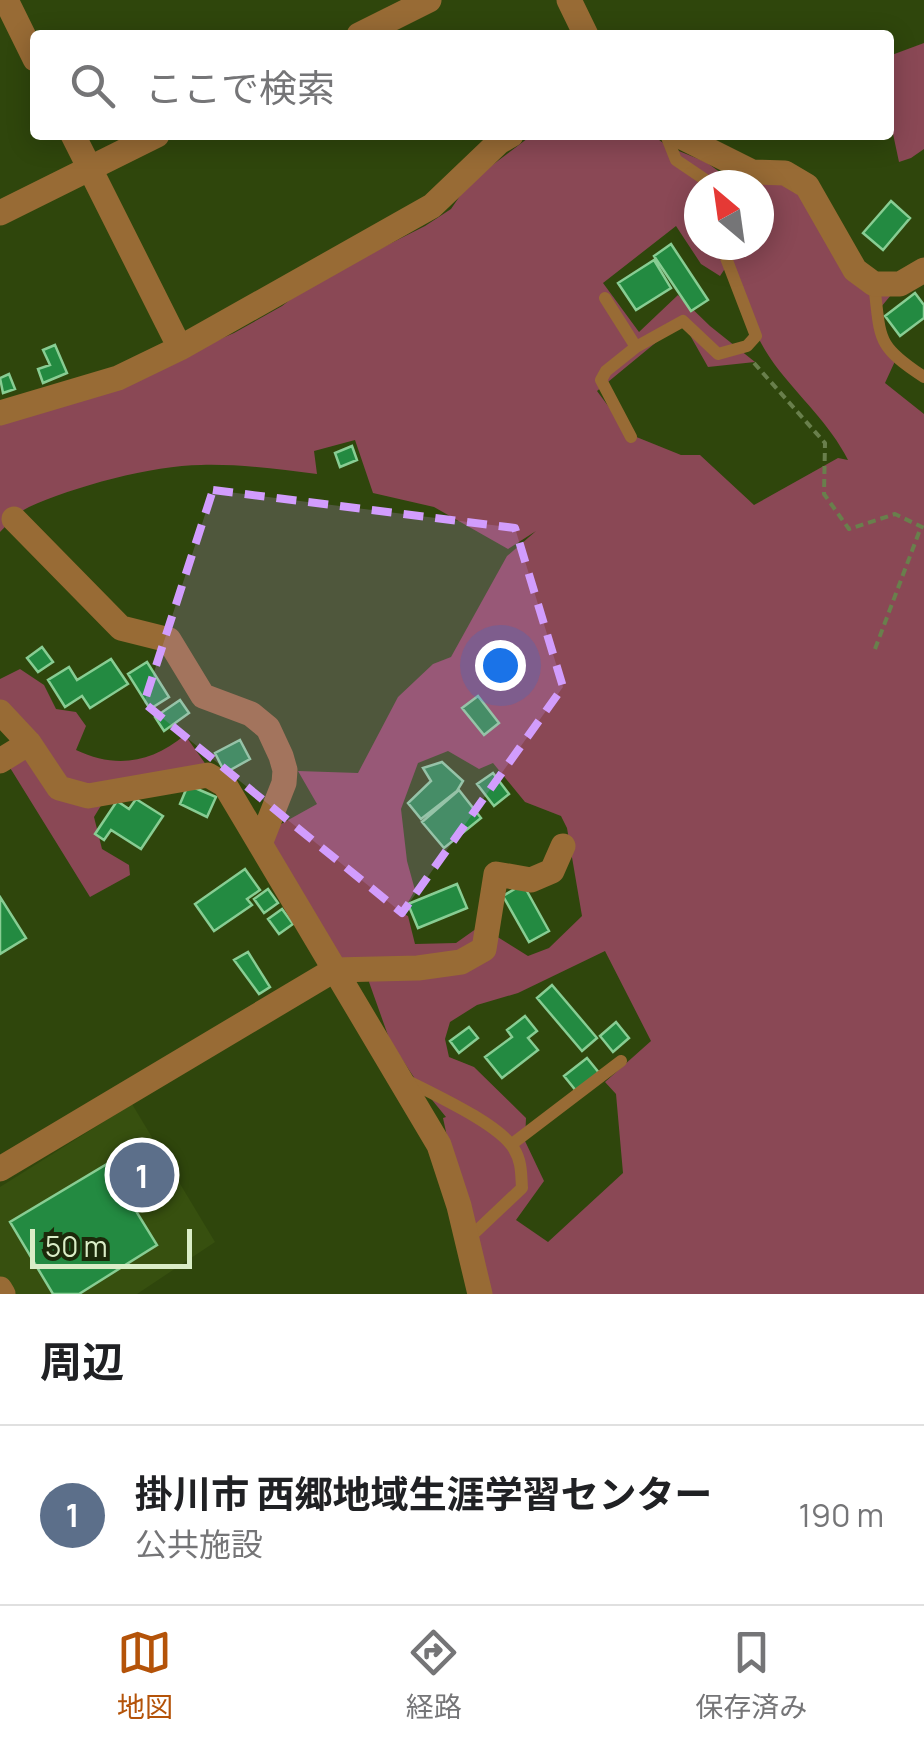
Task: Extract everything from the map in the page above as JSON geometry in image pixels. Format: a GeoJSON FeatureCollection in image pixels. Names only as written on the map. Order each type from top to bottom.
{"type":"FeatureCollection","features":[{"type":"Feature","properties":{"kind":"street"},"geometry":{"type":"LineString","coordinates":[[6,0],[30,49]]}},
{"type":"Feature","properties":{"kind":"street"},"geometry":{"type":"LineString","coordinates":[[369,30],[429,0]]}},
{"type":"Feature","properties":{"kind":"street"},"geometry":{"type":"LineString","coordinates":[[569,0],[584,30]]}},
{"type":"Feature","properties":{"kind":"street"},"geometry":{"type":"LineString","coordinates":[[75,140],[180,348]]}},
{"type":"Feature","properties":{"kind":"street"},"geometry":{"type":"LineString","coordinates":[[0,212],[147,140]]}},
{"type":"Feature","properties":{"kind":"street"},"geometry":{"type":"LineString","coordinates":[[0,412],[118,378],[180,348],[432,206],[502,140]]}},
{"type":"Feature","properties":{"kind":"street"},"geometry":{"type":"LineString","coordinates":[[688,140],[752,172],[785,173],[807,186],[855,270],[874,284],[900,284],[924,270]]}},
{"type":"Feature","properties":{"kind":"street"},"geometry":{"type":"LineString","coordinates":[[14,518],[121,628],[169,640],[203,696],[251,714],[268,728],[286,770],[260,844]]}},
{"type":"Feature","properties":{"kind":"street"},"geometry":{"type":"LineString","coordinates":[[0,712],[30,743],[59,788],[88,796],[208,775],[225,785],[439,1145],[480,1294]]}},
{"type":"Feature","properties":{"kind":"street"},"geometry":{"type":"LineString","coordinates":[[0,760],[30,743]]}},
{"type":"Feature","properties":{"kind":"street"},"geometry":{"type":"LineString","coordinates":[[0,1169],[334,970],[418,968],[462,962],[484,949],[496,874],[531,880],[552,871],[563,846]]}},
{"type":"Feature","properties":{"kind":"lane"},"geometry":{"type":"LineString","coordinates":[[668,140],[676,160],[691,170]]}},
{"type":"Feature","properties":{"kind":"lane"},"geometry":{"type":"LineString","coordinates":[[631,437],[602,380],[606,371],[636,347],[683,320],[718,354],[740,348],[756,336],[728,260]]}},
{"type":"Feature","properties":{"kind":"lane"},"geometry":{"type":"LineString","coordinates":[[874,284],[882,343],[896,359],[924,377]]}},
{"type":"Feature","properties":{"kind":"lane"},"geometry":{"type":"LineString","coordinates":[[605,298],[636,347]]}},
{"type":"Feature","properties":{"kind":"lane"},"geometry":{"type":"LineString","coordinates":[[512,1144],[620,1061]]}},
{"type":"Feature","properties":{"kind":"lane"},"geometry":{"type":"LineString","coordinates":[[398,1076],[470,1114],[512,1144],[521,1164],[522,1188],[467,1240]]}},
{"type":"Feature","properties":{"kind":"path"},"geometry":{"type":"LineString","coordinates":[[740,348],[825,443],[824,494],[849,529],[895,514],[922,527],[875,649]]}},
{"type":"Feature","properties":{"kind":"highlighted area"},"geometry":{"type":"Polygon","coordinates":[[[213,490],[515,528],[563,687],[402,913],[144,703],[213,490]]]}},
{"type":"Feature","properties":{"kind":"shaded area"},"geometry":{"type":"Polygon","coordinates":[[[924,43],[924,149],[899,162],[894,138],[894,54],[924,43]]]}},
{"type":"Feature","properties":{"kind":"shaded area"},"geometry":{"type":"Polygon","coordinates":[[[525,140],[659,140],[717,170],[684,170],[684,238],[676,226],[603,283],[639,332],[678,295],[755,362],[708,367],[682,321],[597,391],[629,434],[681,455],[700,455],[754,505],[838,458],[848,460],[767,353],[728,264],[720,276],[698,260],[774,260],[774,178],[788,175],[854,279],[896,289],[876,313],[896,359],[885,383],[924,414],[924,1294],[481,1294],[443,1118],[446,1117],[390,1041],[369,982],[372,971],[339,969],[268,846],[272,829],[317,804],[298,771],[358,773],[398,697],[433,664],[451,657],[507,556],[536,531],[508,549],[434,507],[373,493],[355,440],[314,451],[317,474],[201,465],[114,478],[29,507],[0,532],[0,420],[128,379],[234,333],[282,306],[312,283],[451,209],[464,190],[525,140]],[[448,751],[418,763],[401,809],[415,890],[402,913],[408,916],[415,944],[456,943],[480,926],[528,956],[549,948],[582,916],[567,828],[561,816],[525,802],[493,763],[479,769],[448,751]],[[605,951],[518,993],[477,1005],[450,1022],[445,1039],[449,1057],[474,1067],[526,1118],[525,1141],[544,1181],[516,1220],[548,1242],[623,1173],[616,1094],[605,1082],[651,1041],[605,951]]]}},
{"type":"Feature","properties":{"kind":"shaded area"},"geometry":{"type":"Polygon","coordinates":[[[20,669],[44,685],[56,709],[76,712],[86,726],[76,750],[105,760],[133,760],[159,752],[185,735],[209,769],[84,787],[61,777],[0,700],[0,679],[20,669]]]}},
{"type":"Feature","properties":{"kind":"shaded area"},"geometry":{"type":"Polygon","coordinates":[[[25,746],[65,790],[105,799],[94,817],[102,849],[129,865],[130,875],[90,897],[4,758],[25,746]]]}},
{"type":"Feature","properties":{"kind":"shaded area"},"geometry":{"type":"Polygon","coordinates":[[[132,1104],[215,1242],[137,1294],[0,1294],[0,1187],[132,1104]]]}},
{"type":"Feature","properties":{"kind":"building"},"geometry":{"type":"Polygon","coordinates":[[[891,201],[910,218],[883,250],[863,233],[891,201]]]}},
{"type":"Feature","properties":{"kind":"building"},"geometry":{"type":"Polygon","coordinates":[[[671,244],[708,300],[691,311],[654,256],[671,244]]]}},
{"type":"Feature","properties":{"kind":"building"},"geometry":{"type":"Polygon","coordinates":[[[654,260],[671,288],[636,310],[618,283],[654,260]]]}},
{"type":"Feature","properties":{"kind":"building"},"geometry":{"type":"Polygon","coordinates":[[[915,293],[924,305],[924,318],[900,336],[885,316],[915,293]]]}},
{"type":"Feature","properties":{"kind":"building"},"geometry":{"type":"Polygon","coordinates":[[[55,345],[67,373],[43,383],[38,369],[50,365],[43,350],[55,345]]]}},
{"type":"Feature","properties":{"kind":"building"},"geometry":{"type":"Polygon","coordinates":[[[9,374],[15,389],[3,393],[0,378],[9,374]]]}},
{"type":"Feature","properties":{"kind":"building"},"geometry":{"type":"Polygon","coordinates":[[[352,446],[357,460],[340,467],[335,453],[352,446]]]}},
{"type":"Feature","properties":{"kind":"building"},"geometry":{"type":"Polygon","coordinates":[[[42,647],[53,662],[38,672],[27,658],[42,647]]]}},
{"type":"Feature","properties":{"kind":"building"},"geometry":{"type":"Polygon","coordinates":[[[111,659],[128,684],[90,708],[82,696],[65,707],[48,680],[69,667],[77,680],[111,659]]]}},
{"type":"Feature","properties":{"kind":"building"},"geometry":{"type":"Polygon","coordinates":[[[147,662],[169,697],[150,709],[128,674],[147,662]]]}},
{"type":"Feature","properties":{"kind":"building"},"geometry":{"type":"Polygon","coordinates":[[[478,696],[499,723],[484,735],[462,708],[478,696]]]}},
{"type":"Feature","properties":{"kind":"building"},"geometry":{"type":"Polygon","coordinates":[[[180,700],[189,713],[164,731],[155,717],[180,700]]]}},
{"type":"Feature","properties":{"kind":"building"},"geometry":{"type":"Polygon","coordinates":[[[240,740],[250,759],[225,773],[215,753],[240,740]]]}},
{"type":"Feature","properties":{"kind":"building"},"geometry":{"type":"Polygon","coordinates":[[[442,762],[463,781],[457,791],[421,819],[408,803],[431,781],[423,768],[442,762]]]}},
{"type":"Feature","properties":{"kind":"building"},"geometry":{"type":"Polygon","coordinates":[[[493,773],[509,794],[494,806],[477,784],[493,773]]]}},
{"type":"Feature","properties":{"kind":"building"},"geometry":{"type":"Polygon","coordinates":[[[188,785],[216,797],[207,817],[180,804],[188,785]]]}},
{"type":"Feature","properties":{"kind":"building"},"geometry":{"type":"Polygon","coordinates":[[[459,790],[481,818],[444,848],[422,822],[459,790]]]}},
{"type":"Feature","properties":{"kind":"building"},"geometry":{"type":"Polygon","coordinates":[[[136,799],[163,816],[141,849],[111,830],[104,840],[95,834],[117,801],[129,809],[136,799]]]}},
{"type":"Feature","properties":{"kind":"building"},"geometry":{"type":"Polygon","coordinates":[[[245,869],[260,890],[247,899],[252,905],[214,931],[195,904],[245,869]]]}},
{"type":"Feature","properties":{"kind":"building"},"geometry":{"type":"Polygon","coordinates":[[[457,884],[467,908],[418,928],[408,904],[457,884]]]}},
{"type":"Feature","properties":{"kind":"building"},"geometry":{"type":"Polygon","coordinates":[[[523,884],[549,931],[529,942],[503,896],[523,884]]]}},
{"type":"Feature","properties":{"kind":"building"},"geometry":{"type":"Polygon","coordinates":[[[268,889],[278,903],[264,913],[254,899],[268,889]]]}},
{"type":"Feature","properties":{"kind":"building"},"geometry":{"type":"Polygon","coordinates":[[[0,897],[26,938],[0,954],[0,897]]]}},
{"type":"Feature","properties":{"kind":"building"},"geometry":{"type":"Polygon","coordinates":[[[282,909],[293,924],[279,934],[268,919],[282,909]]]}},
{"type":"Feature","properties":{"kind":"building"},"geometry":{"type":"Polygon","coordinates":[[[248,952],[270,987],[259,994],[234,960],[248,952]]]}},
{"type":"Feature","properties":{"kind":"building"},"geometry":{"type":"Polygon","coordinates":[[[552,985],[597,1038],[582,1051],[537,998],[552,985]]]}},
{"type":"Feature","properties":{"kind":"building"},"geometry":{"type":"Polygon","coordinates":[[[525,1016],[537,1031],[528,1038],[538,1050],[502,1078],[485,1057],[512,1037],[507,1030],[525,1016]]]}},
{"type":"Feature","properties":{"kind":"building"},"geometry":{"type":"Polygon","coordinates":[[[616,1022],[629,1038],[613,1052],[600,1036],[616,1022]]]}},
{"type":"Feature","properties":{"kind":"building"},"geometry":{"type":"Polygon","coordinates":[[[469,1027],[478,1038],[459,1053],[450,1041],[469,1027]]]}},
{"type":"Feature","properties":{"kind":"building"},"geometry":{"type":"Polygon","coordinates":[[[587,1058],[600,1074],[577,1092],[564,1076],[587,1058]]]}},
{"type":"Feature","properties":{"kind":"building"},"geometry":{"type":"Polygon","coordinates":[[[143,1141],[173,1191],[141,1209],[112,1160],[143,1141]]]}},
{"type":"Feature","properties":{"kind":"building"},"geometry":{"type":"Polygon","coordinates":[[[107,1164],[157,1245],[79,1294],[53,1294],[10,1222],[107,1164]]]}},
{"type":"Feature","properties":{"kind":"place","name":"掛川市 西郷地域生涯学習センター"},"geometry":{"type":"Point","coordinates":[142,1175]}}]}
